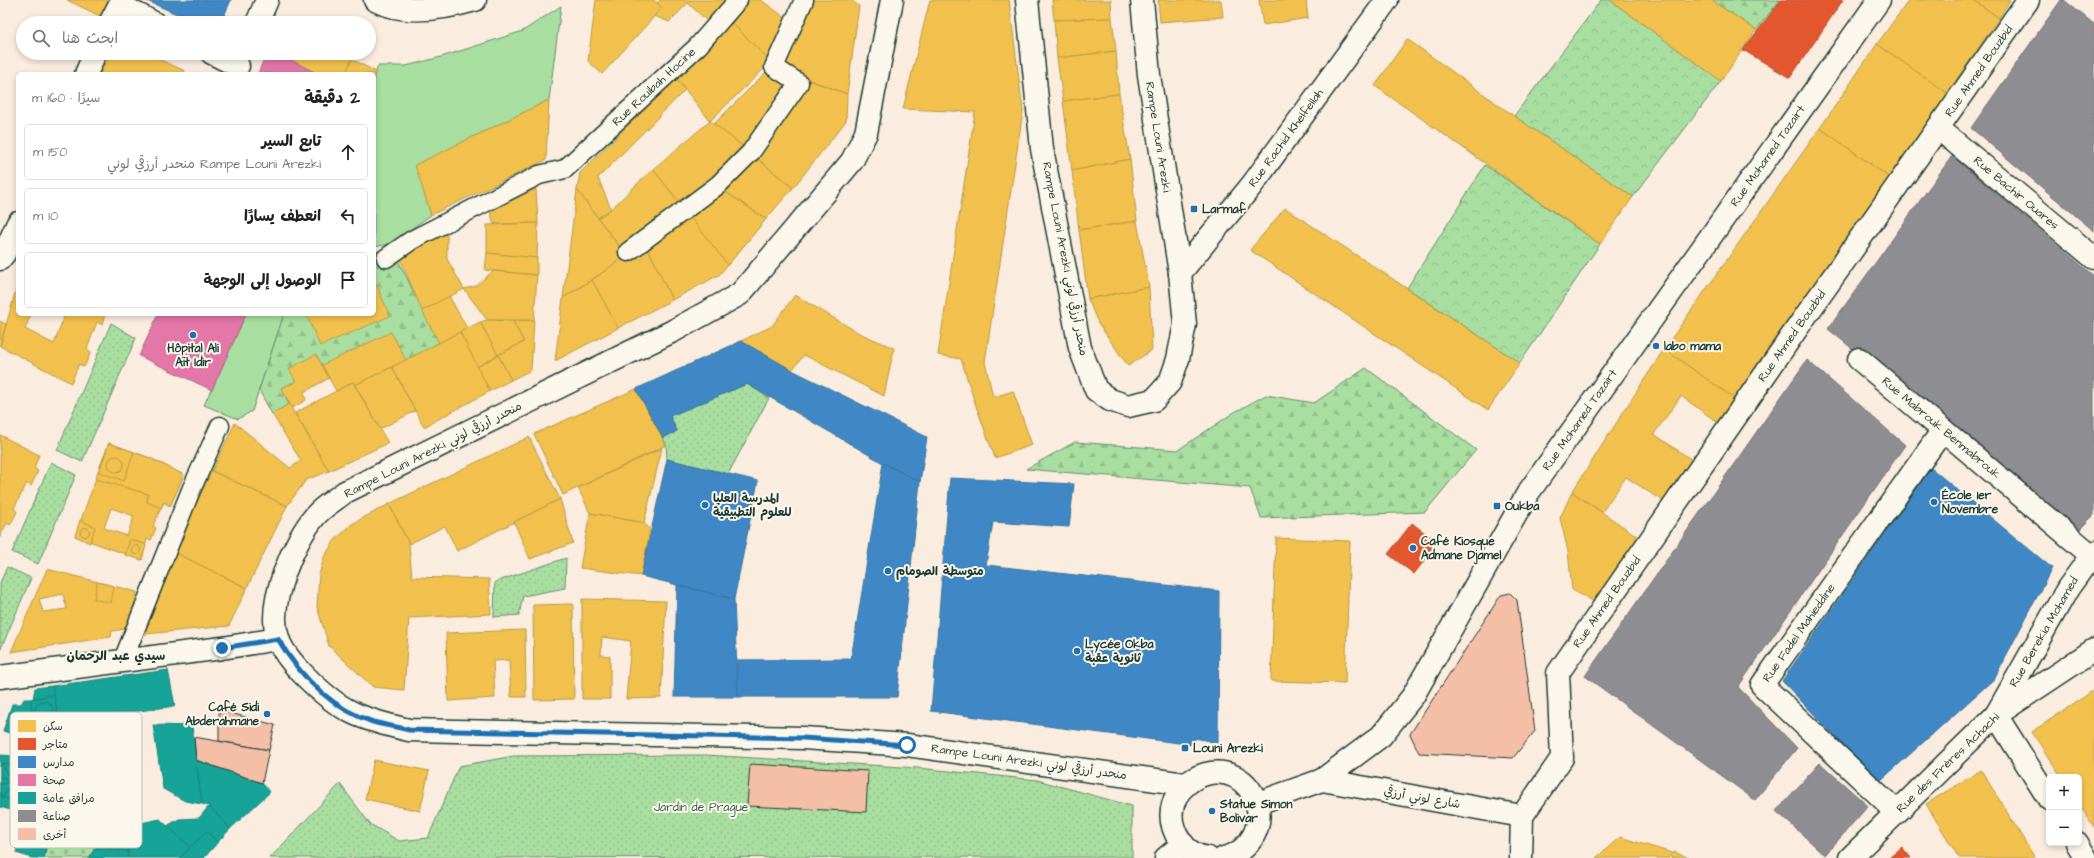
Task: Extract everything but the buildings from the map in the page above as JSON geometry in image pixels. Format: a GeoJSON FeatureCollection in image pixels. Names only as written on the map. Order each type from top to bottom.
{"type":"FeatureCollection","features":[{"type":"Feature","properties":{"kind":"street"},"geometry":{"type":"LineString","coordinates":[[260,16],[267,0]]}},
{"type":"Feature","properties":{"kind":"street"},"geometry":{"type":"LineString","coordinates":[[375,0],[384,5],[411,9],[446,8],[475,0]]}},
{"type":"Feature","properties":{"kind":"street","name":"Rue Rouibah Hocine"},"geometry":{"type":"LineString","coordinates":[[386,258],[412,240],[539,175],[565,169],[698,46],[738,0]]}},
{"type":"Feature","properties":{"kind":"street"},"geometry":{"type":"LineString","coordinates":[[628,252],[718,185],[751,152],[798,83],[774,67],[804,0]]}},
{"type":"Feature","properties":{"kind":"street","name":"Rampe Louni Arezki منحدر أرزقي لوني"},"geometry":{"type":"LineString","coordinates":[[892,0],[866,133],[852,161],[740,294],[673,331],[345,492],[317,515],[294,550],[280,584],[277,600],[275,621],[278,639],[296,668],[328,699],[341,708],[373,722],[409,730],[763,736],[907,745],[1185,784]]}},
{"type":"Feature","properties":{"kind":"street","name":"Rampe Louni Arezki منحدر أرزقي لوني"},"geometry":{"type":"LineString","coordinates":[[1026,0],[1042,149],[1080,348],[1096,390],[1110,400],[1128,406],[1154,400],[1170,382],[1178,359],[1185,324],[1180,273]]}},
{"type":"Feature","properties":{"kind":"street","name":"Rampe Louni Arezki"},"geometry":{"type":"LineString","coordinates":[[1142,0],[1149,75],[1180,273]]}},
{"type":"Feature","properties":{"kind":"street","name":"Rue Rachid Khelfellah"},"geometry":{"type":"LineString","coordinates":[[1180,273],[1252,185],[1387,0]]}},
{"type":"Feature","properties":{"kind":"street","name":"Rue Mohamed Tazairt"},"geometry":{"type":"LineString","coordinates":[[1258,803],[1322,780],[1381,736],[1413,696],[1528,493],[1879,0]]}},
{"type":"Feature","properties":{"kind":"street","name":"Rue Ahmed Bouzbid"},"geometry":{"type":"LineString","coordinates":[[1522,816],[1562,758],[1558,673],[2028,0]]}},
{"type":"Feature","properties":{"kind":"street"},"geometry":{"type":"LineString","coordinates":[[117,9],[136,16]]}},
{"type":"Feature","properties":{"kind":"street"},"geometry":{"type":"LineString","coordinates":[[87,72],[92,60]]}},
{"type":"Feature","properties":{"kind":"street"},"geometry":{"type":"LineString","coordinates":[[229,60],[239,64]]}},
{"type":"Feature","properties":{"kind":"street","name":"Rue Bachir Ouares"},"geometry":{"type":"LineString","coordinates":[[1938,128],[2094,258]]}},
{"type":"Feature","properties":{"kind":"street"},"geometry":{"type":"LineString","coordinates":[[0,259],[4,254],[16,227]]}},
{"type":"Feature","properties":{"kind":"street","name":"Rue Mabrouk Benmabrouk"},"geometry":{"type":"LineString","coordinates":[[1859,359],[2093,556]]}},
{"type":"Feature","properties":{"kind":"street"},"geometry":{"type":"LineString","coordinates":[[123,660],[191,490],[220,426]]}},
{"type":"Feature","properties":{"kind":"street","name":"Rue Fadel Mahieddine"},"geometry":{"type":"LineString","coordinates":[[1897,812],[1762,685],[1943,430]]}},
{"type":"Feature","properties":{"kind":"street","name":"Rue Berekia Mohamed"},"geometry":{"type":"LineString","coordinates":[[1996,715],[2068,588],[2093,556]]}},
{"type":"Feature","properties":{"kind":"street"},"geometry":{"type":"LineString","coordinates":[[0,677],[222,648],[278,639]]}},
{"type":"Feature","properties":{"kind":"street","name":"Rue des Frères Achachi"},"geometry":{"type":"LineString","coordinates":[[1850,858],[1996,715],[2094,650]]}},
{"type":"Feature","properties":{"kind":"street"},"geometry":{"type":"LineString","coordinates":[[1996,715],[2046,794]]}},
{"type":"Feature","properties":{"kind":"street"},"geometry":{"type":"LineString","coordinates":[[1208,858],[1193,853],[1175,851],[1172,812],[1174,800],[1185,784],[1198,776],[1214,772],[1230,774],[1244,782],[1258,803],[1259,814],[1257,829],[1250,842],[1238,855]]}},
{"type":"Feature","properties":{"kind":"street","name":"شارع لوني أرزقي"},"geometry":{"type":"LineString","coordinates":[[1322,780],[1522,816]]}},
{"type":"Feature","properties":{"kind":"street"},"geometry":{"type":"LineString","coordinates":[[1521,858],[1522,816]]}},
{"type":"Feature","properties":{"kind":"street"},"geometry":{"type":"LineString","coordinates":[[2079,846],[2086,858]]}},
{"type":"Feature","properties":{"kind":"green space"},"geometry":{"type":"Polygon","coordinates":[[[1601,0],[1610,0],[1721,81],[1633,197],[1514,116],[1601,0]]]}},
{"type":"Feature","properties":{"kind":"green space"},"geometry":{"type":"Polygon","coordinates":[[[1711,0],[1780,0],[1756,30],[1711,0]]]}},
{"type":"Feature","properties":{"kind":"green space"},"geometry":{"type":"Polygon","coordinates":[[[561,6],[549,100],[416,165],[431,215],[389,244],[376,247],[376,72],[378,66],[406,66],[441,57],[523,31],[561,6]]]}},
{"type":"Feature","properties":{"kind":"green space"},"geometry":{"type":"Polygon","coordinates":[[[1485,165],[1600,244],[1520,363],[1407,288],[1485,165]]]}},
{"type":"Feature","properties":{"kind":"green space"},"geometry":{"type":"Polygon","coordinates":[[[376,251],[394,252],[439,343],[406,360],[322,365],[316,355],[296,382],[281,388],[289,404],[272,414],[259,390],[283,316],[376,316],[376,251]]]}},
{"type":"Feature","properties":{"kind":"green space"},"geometry":{"type":"Polygon","coordinates":[[[245,316],[283,316],[252,411],[238,419],[204,405],[245,316]]]}},
{"type":"Feature","properties":{"kind":"green space"},"geometry":{"type":"Polygon","coordinates":[[[111,323],[136,338],[82,462],[57,450],[111,323]]]}},
{"type":"Feature","properties":{"kind":"green space"},"geometry":{"type":"Polygon","coordinates":[[[1366,368],[1476,450],[1425,512],[1261,518],[1250,488],[1026,469],[1075,442],[1178,450],[1233,413],[1266,395],[1314,403],[1366,368]]]}},
{"type":"Feature","properties":{"kind":"green space"},"geometry":{"type":"Polygon","coordinates":[[[747,384],[769,398],[728,474],[667,459],[666,445],[663,438],[677,431],[670,416],[747,384]]]}},
{"type":"Feature","properties":{"kind":"green space"},"geometry":{"type":"Polygon","coordinates":[[[51,462],[76,475],[38,564],[12,552],[51,462]]]}},
{"type":"Feature","properties":{"kind":"green space"},"geometry":{"type":"Polygon","coordinates":[[[566,558],[565,588],[523,596],[519,615],[494,617],[495,582],[566,558]]]}},
{"type":"Feature","properties":{"kind":"green space"},"geometry":{"type":"Polygon","coordinates":[[[7,567],[31,578],[0,651],[0,583],[7,567]]]}},
{"type":"Feature","properties":{"kind":"green space","name":"Jardin de Prague"},"geometry":{"type":"Polygon","coordinates":[[[705,755],[918,768],[1037,780],[1132,806],[1132,857],[270,858],[340,784],[370,824],[399,841],[428,838],[459,766],[514,756],[705,755]]]}},
{"type":"Feature","properties":{"kind":"green space"},"geometry":{"type":"Polygon","coordinates":[[[46,848],[95,848],[89,858],[44,858],[46,848]]]}},
{"type":"Feature","properties":{"kind":"place","name":"Larmaf"},"geometry":{"type":"Point","coordinates":[1194,209]}},
{"type":"Feature","properties":{"kind":"place","name":"Hôpital Ali Aït Idir"},"geometry":{"type":"Point","coordinates":[193,335]}},
{"type":"Feature","properties":{"kind":"place","name":"labo mama"},"geometry":{"type":"Point","coordinates":[1656,346]}},
{"type":"Feature","properties":{"kind":"place","name":"École 1er Novembre"},"geometry":{"type":"Point","coordinates":[1934,502]}},
{"type":"Feature","properties":{"kind":"place","name":"المدرسة العليا للعلوم التطبيقية"},"geometry":{"type":"Point","coordinates":[705,505]}},
{"type":"Feature","properties":{"kind":"place","name":"Oukba"},"geometry":{"type":"Point","coordinates":[1497,506]}},
{"type":"Feature","properties":{"kind":"place","name":"Café Kiosque Admane Djamel"},"geometry":{"type":"Point","coordinates":[1413,548]}},
{"type":"Feature","properties":{"kind":"place","name":"متوسطة الصومام"},"geometry":{"type":"Point","coordinates":[888,571]}},
{"type":"Feature","properties":{"kind":"place","name":"Lycée Okba ثانوية عقبة"},"geometry":{"type":"Point","coordinates":[1077,651]}},
{"type":"Feature","properties":{"kind":"place","name":"Café Sidi Abderahmane"},"geometry":{"type":"Point","coordinates":[267,714]}},
{"type":"Feature","properties":{"kind":"place","name":"Louni Arezki"},"geometry":{"type":"Point","coordinates":[1185,748]}},
{"type":"Feature","properties":{"kind":"place","name":"Statue Simon Bolivar"},"geometry":{"type":"Point","coordinates":[1212,811]}},
{"type":"Feature","properties":{"kind":"district","name":"سيدي عبد الرحمان"},"geometry":{"type":"Point","coordinates":[116,656]}},
{"type":"Feature","properties":{"kind":"route"},"geometry":{"type":"LineString","coordinates":[[222,648],[278,639],[296,668],[328,699],[341,708],[373,722],[409,730],[748,736],[907,745]]}}]}
